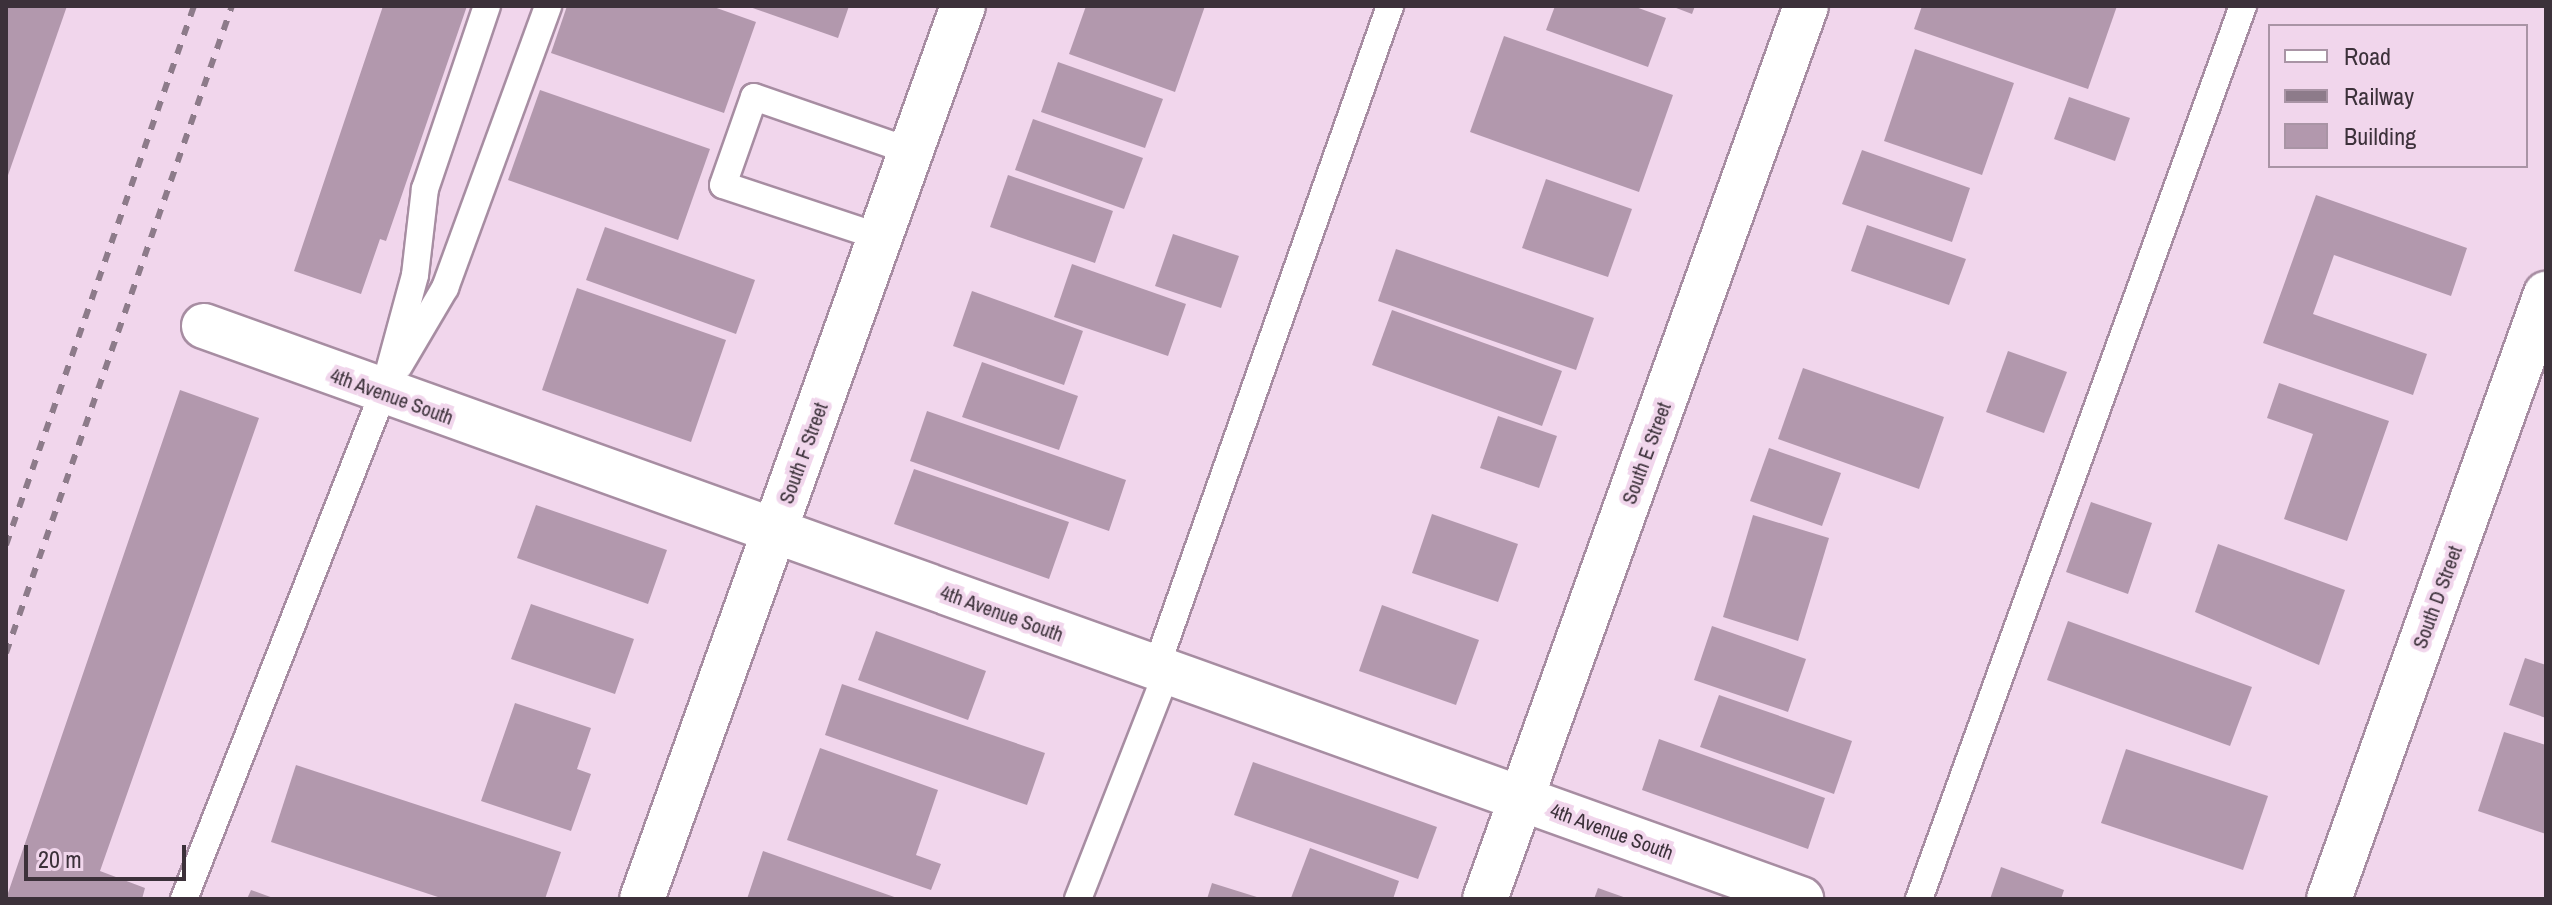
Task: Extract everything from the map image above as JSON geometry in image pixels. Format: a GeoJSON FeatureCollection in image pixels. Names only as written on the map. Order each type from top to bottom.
{"type":"FeatureCollection","features":[{"type":"Feature","properties":{"kind":"street","name":"South F Street"},"geometry":{"type":"LineString","coordinates":[[642,899],[963,6]]}},
{"type":"Feature","properties":{"kind":"street","name":"South E Street"},"geometry":{"type":"LineString","coordinates":[[1485,899],[1806,6]]}},
{"type":"Feature","properties":{"kind":"street","name":"South D Street"},"geometry":{"type":"LineString","coordinates":[[2329,899],[2546,294]]}},
{"type":"Feature","properties":{"kind":"street","name":"4th Avenue South"},"geometry":{"type":"LineString","coordinates":[[204,326],[383,393],[1801,899]]}},
{"type":"Feature","properties":{"kind":"lane"},"geometry":{"type":"LineString","coordinates":[[184,899],[383,393],[415,275],[425,189],[487,6]]}},
{"type":"Feature","properties":{"kind":"lane"},"geometry":{"type":"LineString","coordinates":[[383,393],[445,288],[548,6]]}},
{"type":"Feature","properties":{"kind":"lane"},"geometry":{"type":"LineString","coordinates":[[1078,899],[1161,670],[1390,6]]}},
{"type":"Feature","properties":{"kind":"lane"},"geometry":{"type":"LineString","coordinates":[[1919,899],[2243,6]]}},
{"type":"Feature","properties":{"kind":"lane"},"geometry":{"type":"LineString","coordinates":[[880,237],[723,185],[748,111],[754,97],[910,151]]}},
{"type":"Feature","properties":{"kind":"building"},"geometry":{"type":"Polygon","coordinates":[[[6,6],[67,6],[6,181],[6,6]]]}},
{"type":"Feature","properties":{"kind":"building"},"geometry":{"type":"Polygon","coordinates":[[[383,6],[467,6],[386,241],[380,239],[361,294],[294,271],[383,6]]]}},
{"type":"Feature","properties":{"kind":"building"},"geometry":{"type":"Polygon","coordinates":[[[567,6],[711,6],[756,22],[724,113],[551,53],[567,6]]]}},
{"type":"Feature","properties":{"kind":"building"},"geometry":{"type":"Polygon","coordinates":[[[747,6],[849,6],[838,38],[747,6]]]}},
{"type":"Feature","properties":{"kind":"building"},"geometry":{"type":"Polygon","coordinates":[[[1086,6],[1205,6],[1175,92],[1069,54],[1086,6]]]}},
{"type":"Feature","properties":{"kind":"building"},"geometry":{"type":"Polygon","coordinates":[[[1555,6],[1633,6],[1666,18],[1648,67],[1546,30],[1555,6]]]}},
{"type":"Feature","properties":{"kind":"building"},"geometry":{"type":"Polygon","coordinates":[[[1671,6],[1695,6],[1692,14],[1671,6]]]}},
{"type":"Feature","properties":{"kind":"building"},"geometry":{"type":"Polygon","coordinates":[[[1922,6],[2117,6],[2088,89],[1914,29],[1922,6]]]}},
{"type":"Feature","properties":{"kind":"building"},"geometry":{"type":"Polygon","coordinates":[[[1504,36],[1673,95],[1639,192],[1470,132],[1504,36]]]}},
{"type":"Feature","properties":{"kind":"building"},"geometry":{"type":"Polygon","coordinates":[[[1915,49],[2014,83],[1982,175],[1884,141],[1915,49]]]}},
{"type":"Feature","properties":{"kind":"building"},"geometry":{"type":"Polygon","coordinates":[[[1058,62],[1163,99],[1145,148],[1041,112],[1058,62]]]}},
{"type":"Feature","properties":{"kind":"building"},"geometry":{"type":"Polygon","coordinates":[[[540,90],[710,149],[678,240],[508,180],[540,90]]]}},
{"type":"Feature","properties":{"kind":"building"},"geometry":{"type":"Polygon","coordinates":[[[2069,97],[2130,118],[2115,161],[2054,139],[2069,97]]]}},
{"type":"Feature","properties":{"kind":"building"},"geometry":{"type":"Polygon","coordinates":[[[1033,119],[1143,158],[1124,209],[1015,170],[1033,119]]]}},
{"type":"Feature","properties":{"kind":"building"},"geometry":{"type":"Polygon","coordinates":[[[1862,150],[1970,188],[1952,242],[1842,204],[1862,150]]]}},
{"type":"Feature","properties":{"kind":"building"},"geometry":{"type":"Polygon","coordinates":[[[1008,175],[1113,211],[1095,263],[990,227],[1008,175]]]}},
{"type":"Feature","properties":{"kind":"building"},"geometry":{"type":"Polygon","coordinates":[[[1546,179],[1632,209],[1608,277],[1522,248],[1546,179]]]}},
{"type":"Feature","properties":{"kind":"building"},"geometry":{"type":"Polygon","coordinates":[[[2316,195],[2467,248],[2451,296],[2334,255],[2313,314],[2427,354],[2413,395],[2263,343],[2316,195]]]}},
{"type":"Feature","properties":{"kind":"building"},"geometry":{"type":"Polygon","coordinates":[[[1867,225],[1966,259],[1949,305],[1851,271],[1867,225]]]}},
{"type":"Feature","properties":{"kind":"building"},"geometry":{"type":"Polygon","coordinates":[[[605,227],[755,280],[736,334],[586,280],[605,227]]]}},
{"type":"Feature","properties":{"kind":"building"},"geometry":{"type":"Polygon","coordinates":[[[1173,234],[1239,256],[1221,308],[1155,286],[1173,234]]]}},
{"type":"Feature","properties":{"kind":"building"},"geometry":{"type":"Polygon","coordinates":[[[1396,249],[1594,318],[1576,370],[1378,301],[1396,249]]]}},
{"type":"Feature","properties":{"kind":"building"},"geometry":{"type":"Polygon","coordinates":[[[1072,264],[1186,304],[1168,356],[1054,317],[1072,264]]]}},
{"type":"Feature","properties":{"kind":"building"},"geometry":{"type":"Polygon","coordinates":[[[577,288],[726,340],[691,442],[542,390],[577,288]]]}},
{"type":"Feature","properties":{"kind":"building"},"geometry":{"type":"Polygon","coordinates":[[[972,291],[1083,331],[1064,385],[953,346],[972,291]]]}},
{"type":"Feature","properties":{"kind":"building"},"geometry":{"type":"Polygon","coordinates":[[[1392,310],[1562,371],[1542,426],[1372,365],[1392,310]]]}},
{"type":"Feature","properties":{"kind":"building"},"geometry":{"type":"Polygon","coordinates":[[[2008,351],[2067,372],[2044,433],[1986,412],[2008,351]]]}},
{"type":"Feature","properties":{"kind":"building"},"geometry":{"type":"Polygon","coordinates":[[[982,362],[1078,396],[1059,450],[962,417],[982,362]]]}},
{"type":"Feature","properties":{"kind":"building"},"geometry":{"type":"Polygon","coordinates":[[[1803,368],[1944,417],[1919,489],[1778,439],[1803,368]]]}},
{"type":"Feature","properties":{"kind":"building"},"geometry":{"type":"Polygon","coordinates":[[[2279,383],[2389,421],[2347,541],[2284,519],[2313,434],[2267,418],[2279,383]]]}},
{"type":"Feature","properties":{"kind":"building"},"geometry":{"type":"Polygon","coordinates":[[[180,390],[259,418],[100,871],[145,888],[142,899],[6,899],[180,390]]]}},
{"type":"Feature","properties":{"kind":"building"},"geometry":{"type":"Polygon","coordinates":[[[927,411],[1126,480],[1109,531],[910,461],[927,411]]]}},
{"type":"Feature","properties":{"kind":"building"},"geometry":{"type":"Polygon","coordinates":[[[1498,416],[1557,436],[1539,488],[1480,468],[1498,416]]]}},
{"type":"Feature","properties":{"kind":"building"},"geometry":{"type":"Polygon","coordinates":[[[1769,448],[1841,473],[1822,526],[1750,501],[1769,448]]]}},
{"type":"Feature","properties":{"kind":"building"},"geometry":{"type":"Polygon","coordinates":[[[914,469],[1069,522],[1049,579],[894,524],[914,469]]]}},
{"type":"Feature","properties":{"kind":"building"},"geometry":{"type":"Polygon","coordinates":[[[2091,502],[2152,523],[2128,594],[2066,572],[2091,502]]]}},
{"type":"Feature","properties":{"kind":"building"},"geometry":{"type":"Polygon","coordinates":[[[536,505],[667,550],[648,604],[517,558],[536,505]]]}},
{"type":"Feature","properties":{"kind":"building"},"geometry":{"type":"Polygon","coordinates":[[[1432,514],[1518,544],[1498,602],[1412,573],[1432,514]]]}},
{"type":"Feature","properties":{"kind":"building"},"geometry":{"type":"Polygon","coordinates":[[[1753,515],[1829,538],[1798,641],[1723,617],[1753,515]]]}},
{"type":"Feature","properties":{"kind":"building"},"geometry":{"type":"Polygon","coordinates":[[[2218,544],[2345,590],[2319,665],[2195,612],[2218,544]]]}},
{"type":"Feature","properties":{"kind":"building"},"geometry":{"type":"Polygon","coordinates":[[[531,604],[634,639],[615,694],[511,659],[531,604]]]}},
{"type":"Feature","properties":{"kind":"building"},"geometry":{"type":"Polygon","coordinates":[[[1382,605],[1479,640],[1456,705],[1359,671],[1382,605]]]}},
{"type":"Feature","properties":{"kind":"building"},"geometry":{"type":"Polygon","coordinates":[[[2068,621],[2252,687],[2230,746],[2047,680],[2068,621]]]}},
{"type":"Feature","properties":{"kind":"building"},"geometry":{"type":"Polygon","coordinates":[[[1712,626],[1806,659],[1788,712],[1694,680],[1712,626]]]}},
{"type":"Feature","properties":{"kind":"building"},"geometry":{"type":"Polygon","coordinates":[[[876,631],[986,671],[968,720],[858,680],[876,631]]]}},
{"type":"Feature","properties":{"kind":"building"},"geometry":{"type":"Polygon","coordinates":[[[2525,658],[2546,665],[2546,718],[2509,705],[2525,658]]]}},
{"type":"Feature","properties":{"kind":"building"},"geometry":{"type":"Polygon","coordinates":[[[842,684],[1045,753],[1027,805],[825,735],[842,684]]]}},
{"type":"Feature","properties":{"kind":"building"},"geometry":{"type":"Polygon","coordinates":[[[1719,695],[1852,741],[1834,794],[1700,747],[1719,695]]]}},
{"type":"Feature","properties":{"kind":"building"},"geometry":{"type":"Polygon","coordinates":[[[515,703],[591,728],[577,769],[591,774],[571,831],[481,801],[515,703]]]}},
{"type":"Feature","properties":{"kind":"building"},"geometry":{"type":"Polygon","coordinates":[[[2504,732],[2546,745],[2546,834],[2478,811],[2504,732]]]}},
{"type":"Feature","properties":{"kind":"building"},"geometry":{"type":"Polygon","coordinates":[[[1659,739],[1825,798],[1808,849],[1642,790],[1659,739]]]}},
{"type":"Feature","properties":{"kind":"building"},"geometry":{"type":"Polygon","coordinates":[[[820,748],[938,790],[916,855],[941,864],[931,890],[787,840],[820,748]]]}},
{"type":"Feature","properties":{"kind":"building"},"geometry":{"type":"Polygon","coordinates":[[[2126,749],[2268,796],[2243,870],[2101,823],[2126,749]]]}},
{"type":"Feature","properties":{"kind":"building"},"geometry":{"type":"Polygon","coordinates":[[[1253,762],[1437,827],[1418,879],[1234,815],[1253,762]]]}},
{"type":"Feature","properties":{"kind":"building"},"geometry":{"type":"Polygon","coordinates":[[[296,765],[561,852],[545,899],[444,899],[271,842],[296,765]]]}},
{"type":"Feature","properties":{"kind":"building"},"geometry":{"type":"Polygon","coordinates":[[[1310,848],[1399,881],[1393,899],[1291,898],[1310,848]]]}},
{"type":"Feature","properties":{"kind":"building"},"geometry":{"type":"Polygon","coordinates":[[[763,851],[900,899],[747,899],[763,851]]]}},
{"type":"Feature","properties":{"kind":"building"},"geometry":{"type":"Polygon","coordinates":[[[2001,867],[2064,890],[2061,899],[1990,899],[2001,867]]]}},
{"type":"Feature","properties":{"kind":"building"},"geometry":{"type":"Polygon","coordinates":[[[1212,883],[1260,898],[1260,899],[1207,899],[1212,883]]]}},
{"type":"Feature","properties":{"kind":"building"},"geometry":{"type":"Polygon","coordinates":[[[1598,888],[1629,899],[1594,899],[1598,888]]]}},
{"type":"Feature","properties":{"kind":"building"},"geometry":{"type":"Polygon","coordinates":[[[251,890],[276,899],[247,899],[251,890]]]}},
{"type":"Feature","properties":{"kind":"railway"},"geometry":{"type":"LineString","coordinates":[[6,545],[194,6]]}},
{"type":"Feature","properties":{"kind":"railway"},"geometry":{"type":"LineString","coordinates":[[6,653],[232,6]]}}]}
